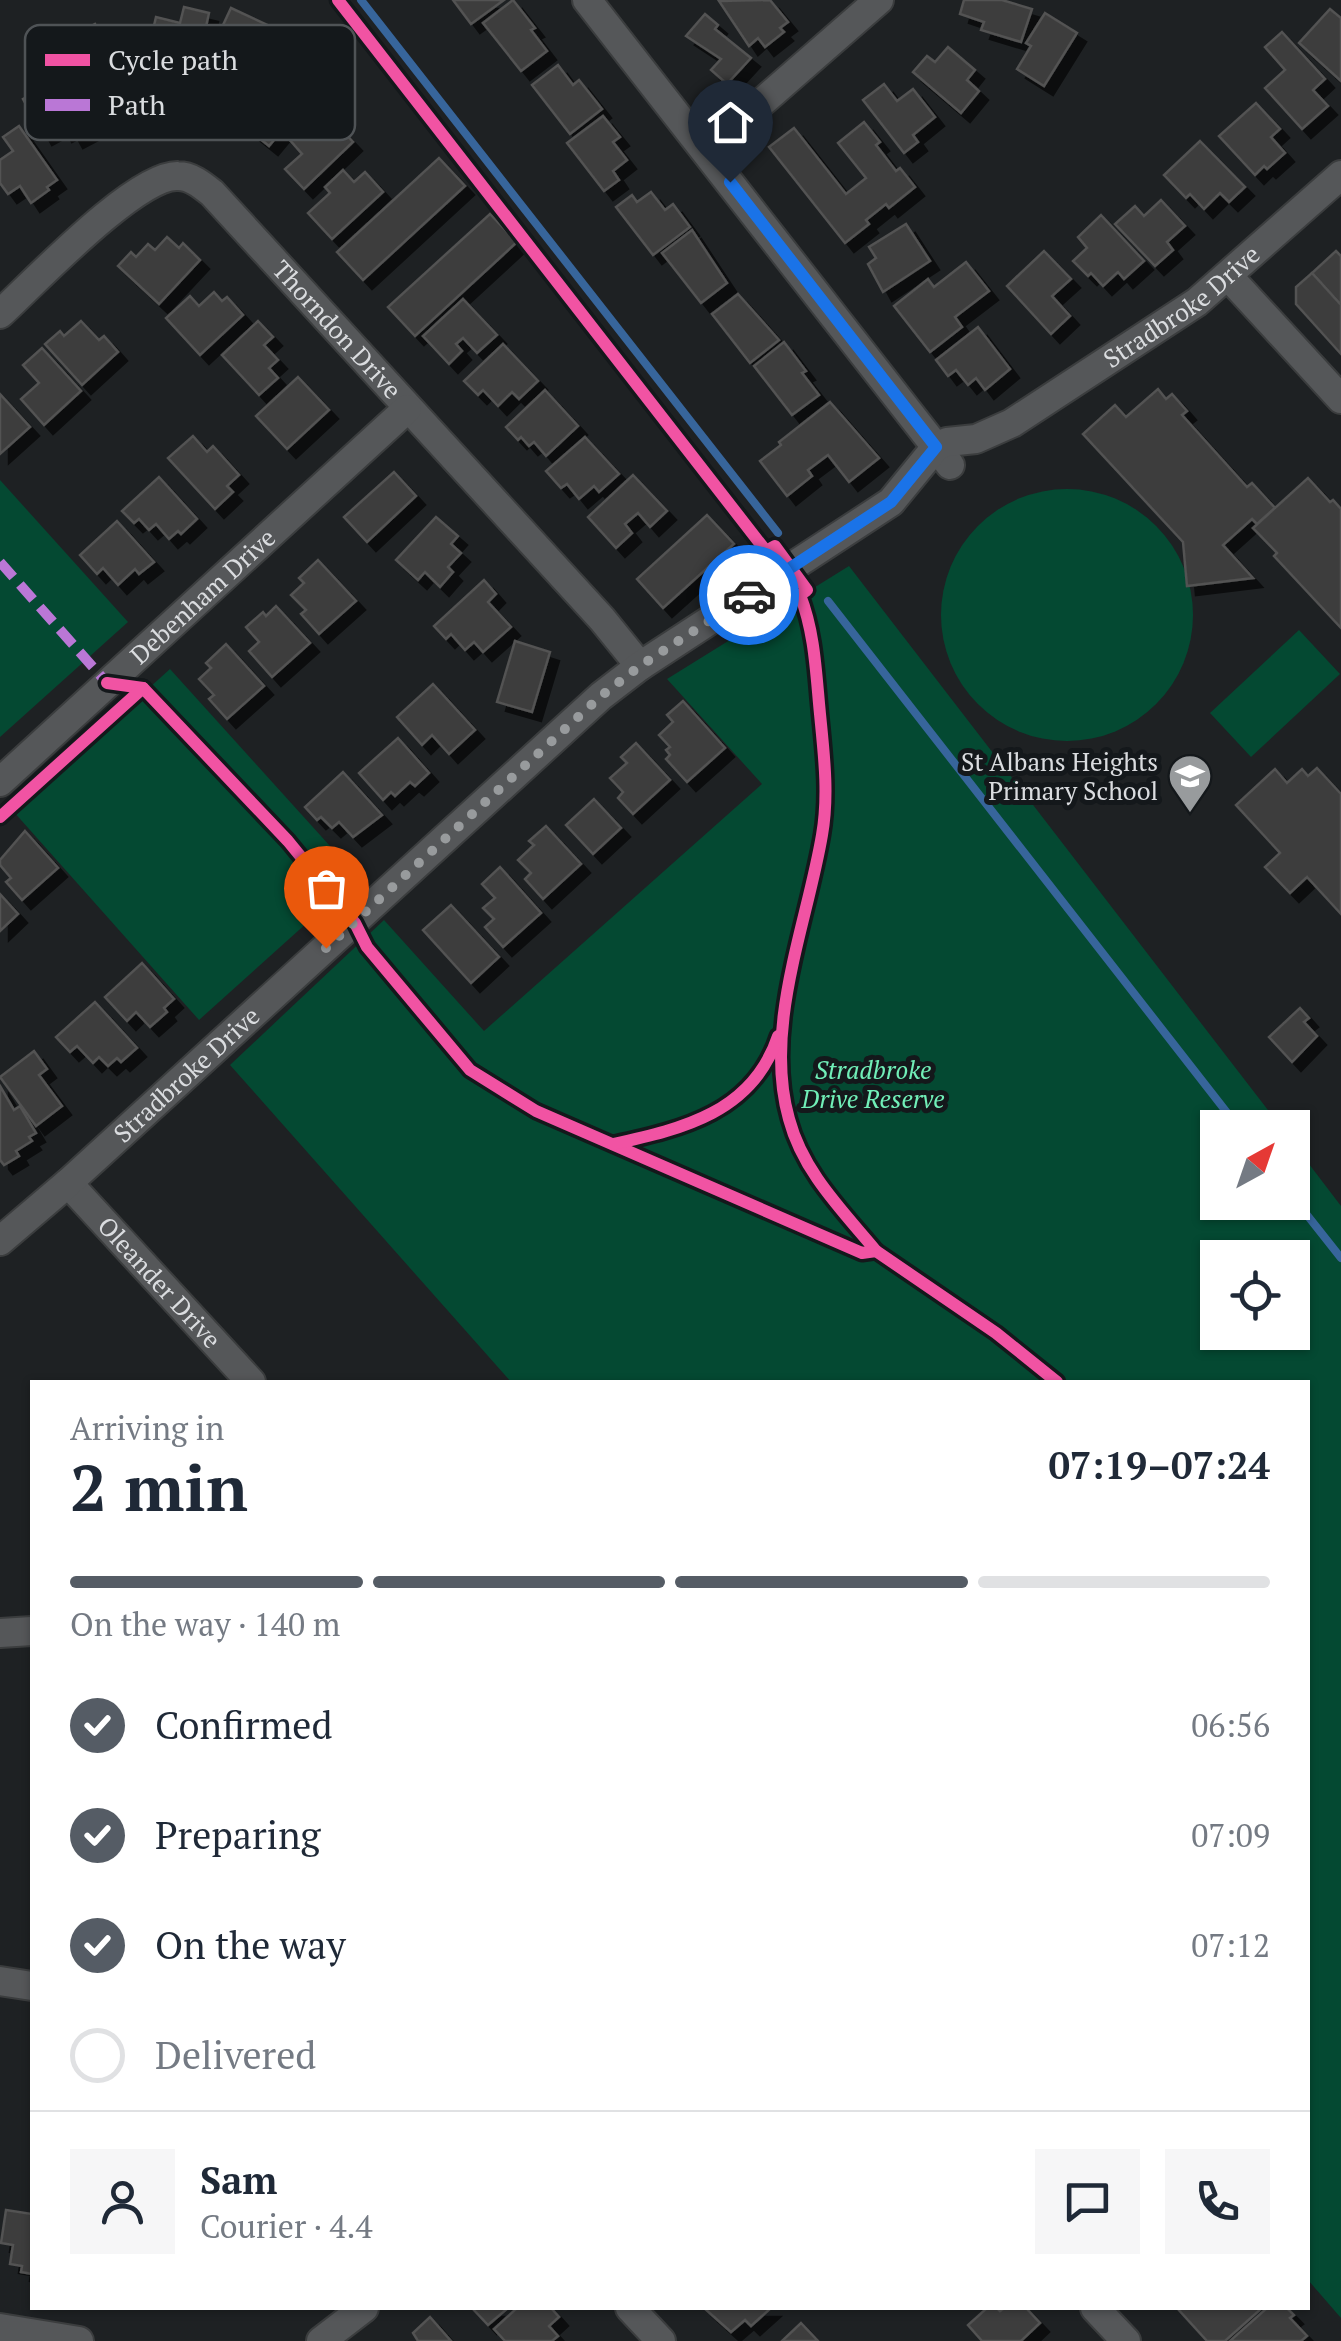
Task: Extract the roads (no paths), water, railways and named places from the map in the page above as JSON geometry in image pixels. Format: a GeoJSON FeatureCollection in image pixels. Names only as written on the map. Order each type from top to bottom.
{"type":"FeatureCollection","features":[{"type":"Feature","properties":{"kind":"street"},"geometry":{"type":"LineString","coordinates":[[587,0],[943,456]]}},
{"type":"Feature","properties":{"kind":"street"},"geometry":{"type":"LineString","coordinates":[[706,151],[879,0]]}},
{"type":"Feature","properties":{"kind":"street","name":"Stradbroke Drive"},"geometry":{"type":"LineString","coordinates":[[0,1241],[569,724],[640,666],[891,502],[922,492],[937,473],[948,442],[976,439],[1012,423],[1197,302],[1341,175]]}},
{"type":"Feature","properties":{"kind":"street","name":"Thorndon Drive"},"geometry":{"type":"LineString","coordinates":[[0,314],[117,206],[143,187],[178,176],[198,182],[602,619],[640,666]]}},
{"type":"Feature","properties":{"kind":"street"},"geometry":{"type":"LineString","coordinates":[[1229,277],[1341,399]]}},
{"type":"Feature","properties":{"kind":"street","name":"Debenham Drive"},"geometry":{"type":"LineString","coordinates":[[0,782],[407,409]]}},
{"type":"Feature","properties":{"kind":"street","name":"Oleander Drive"},"geometry":{"type":"LineString","coordinates":[[68,1183],[249,1380]]}},
{"type":"Feature","properties":{"kind":"street"},"geometry":{"type":"LineString","coordinates":[[0,1633],[30,1630]]}},
{"type":"Feature","properties":{"kind":"street"},"geometry":{"type":"LineString","coordinates":[[0,1981],[30,1986]]}},
{"type":"Feature","properties":{"kind":"street"},"geometry":{"type":"LineString","coordinates":[[321,2341],[361,2310]]}},
{"type":"Feature","properties":{"kind":"street"},"geometry":{"type":"LineString","coordinates":[[632,2310],[661,2341]]}},
{"type":"Feature","properties":{"kind":"street"},"geometry":{"type":"LineString","coordinates":[[1097,2310],[1126,2341]]}},
{"type":"Feature","properties":{"kind":"street"},"geometry":{"type":"LineString","coordinates":[[0,2328],[79,2341]]}},
{"type":"Feature","properties":{"kind":"waterway"},"geometry":{"type":"LineString","coordinates":[[361,0],[778,533]]}},
{"type":"Feature","properties":{"kind":"waterway"},"geometry":{"type":"LineString","coordinates":[[828,601],[1225,1110]]}},
{"type":"Feature","properties":{"kind":"waterway"},"geometry":{"type":"LineString","coordinates":[[1310,1219],[1341,1258]]}},
{"type":"Feature","properties":{"kind":"place","name":"St Albans Heights Primary School"},"geometry":{"type":"Point","coordinates":[1190,814]}},
{"type":"Feature","properties":{"kind":"park label","name":"Stradbroke Drive Reserve"},"geometry":{"type":"Point","coordinates":[873,1084]}}]}
